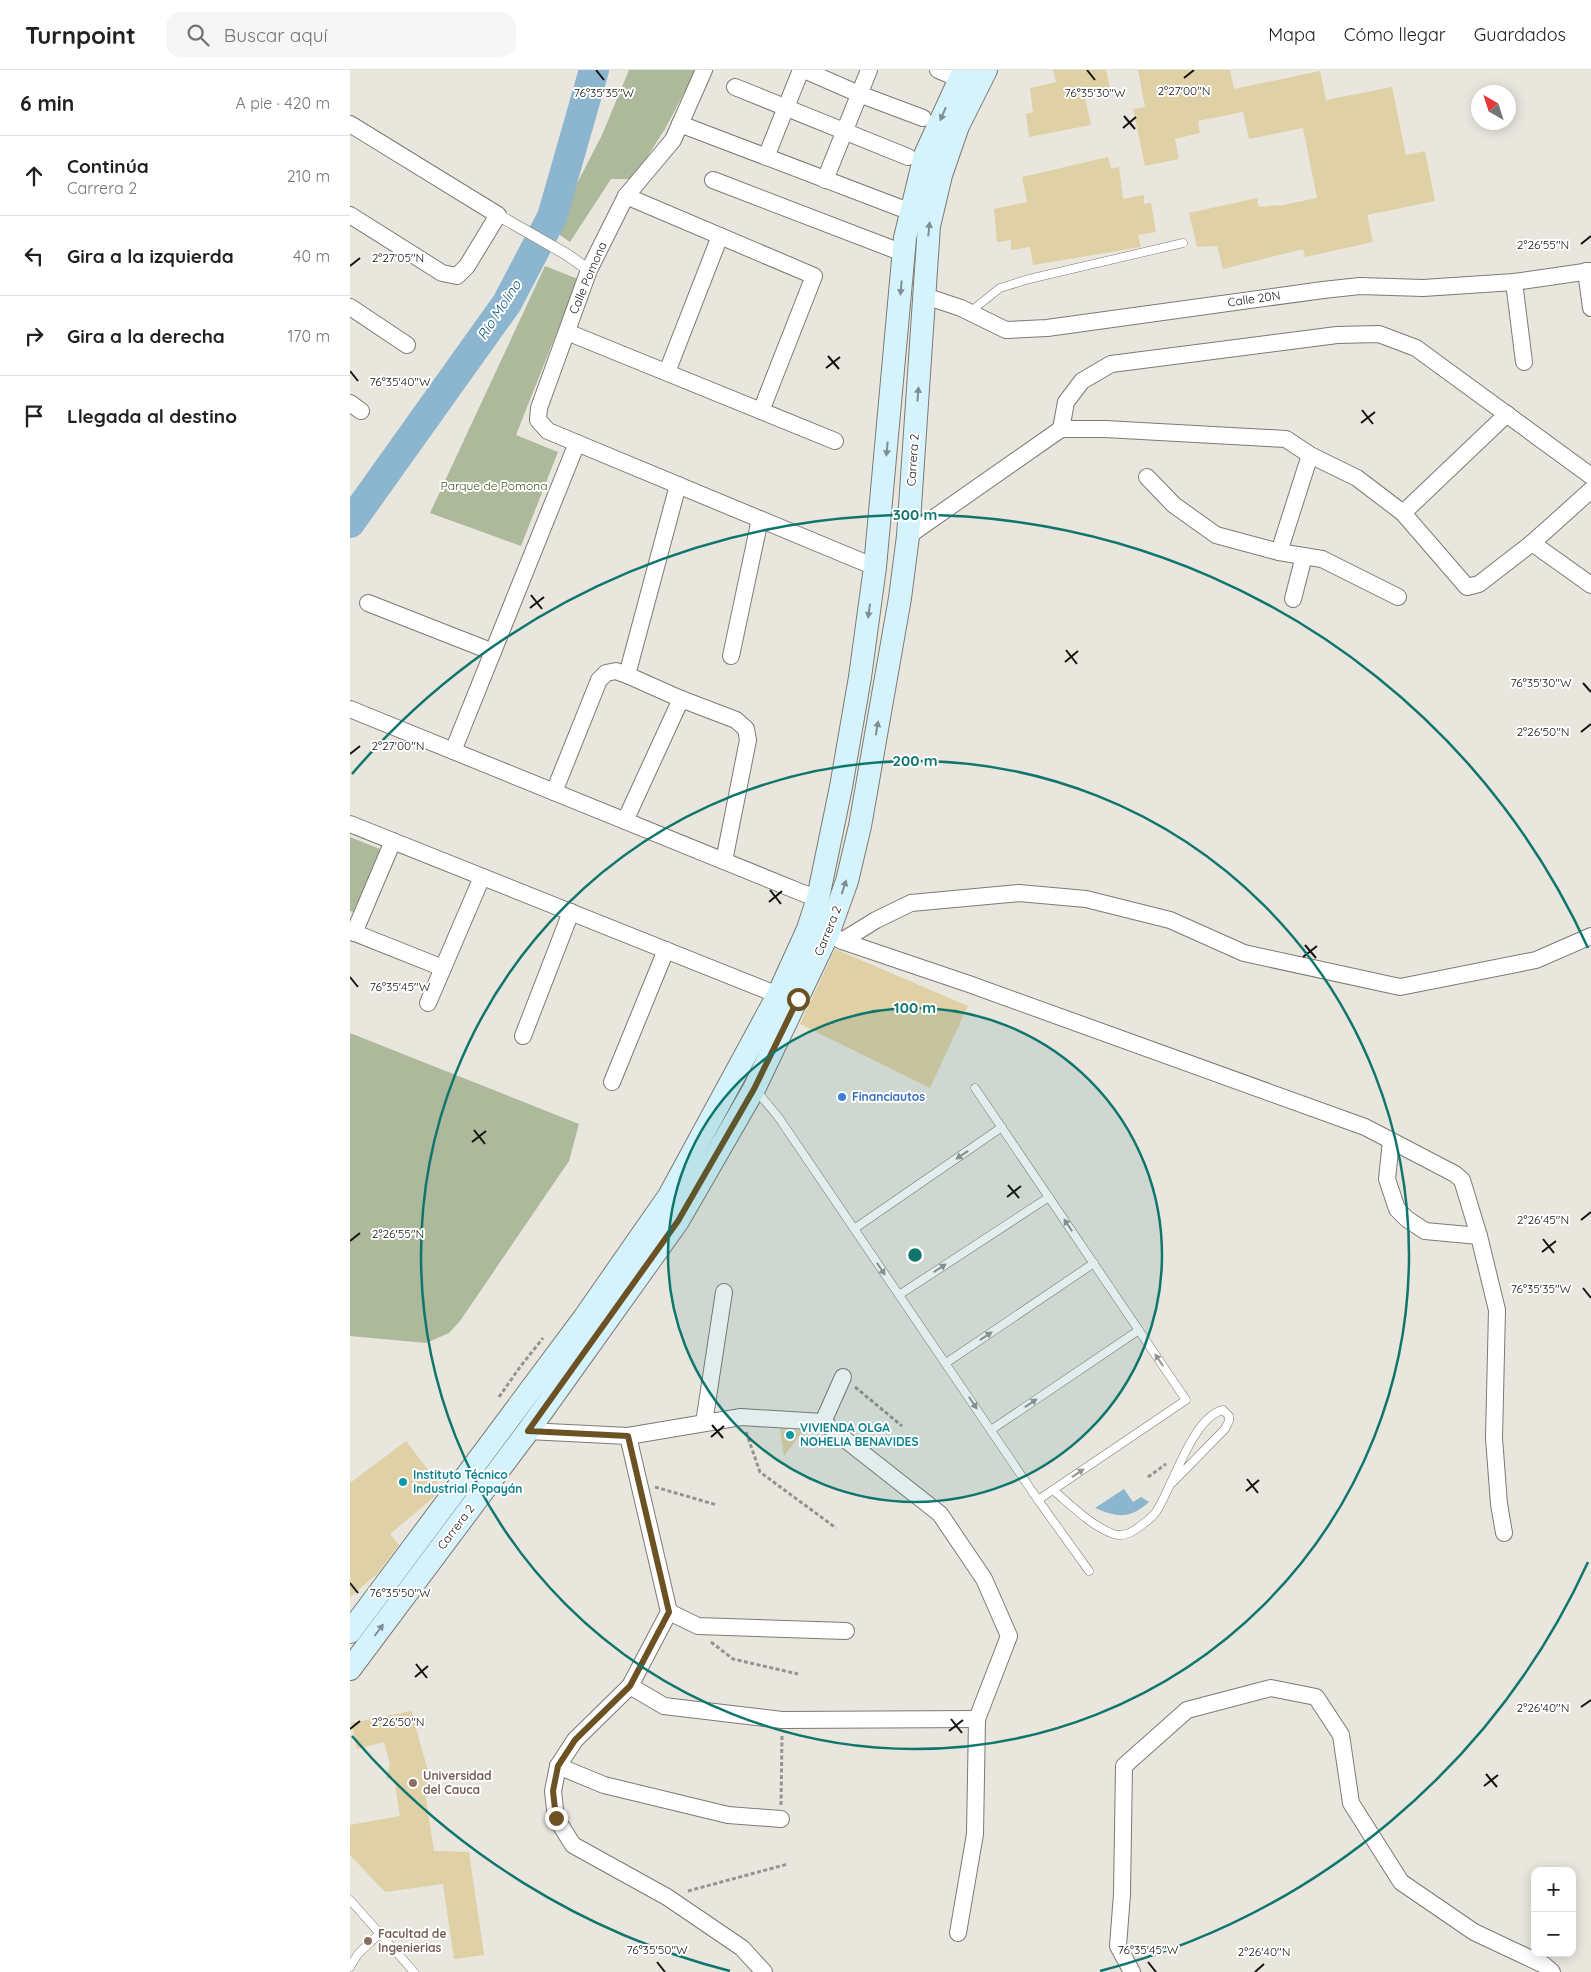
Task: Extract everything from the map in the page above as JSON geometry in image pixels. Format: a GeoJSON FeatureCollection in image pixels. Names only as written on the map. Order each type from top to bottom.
{"type":"FeatureCollection","features":[{"type":"Feature","properties":{"kind":"main road","name":"Carrera 2"},"geometry":{"type":"LineString","coordinates":[[350,1669],[528,1431],[678,1221],[754,1089],[835,938],[846,881],[860,826],[900,598],[908,536],[925,296],[928,226],[940,175],[958,126],[986,70]]}},
{"type":"Feature","properties":{"kind":"main road","name":"Carrera 2"},"geometry":{"type":"LineString","coordinates":[[350,1632],[584,1318],[669,1196],[778,995],[808,930],[818,898],[843,778],[860,677],[875,567],[903,254],[925,155],[962,74]]}},
{"type":"Feature","properties":{"kind":"street","name":"Calle Pomona"},"geometry":{"type":"LineString","coordinates":[[704,70],[673,140],[626,196],[589,270],[539,408],[538,420],[548,431],[875,567]]}},
{"type":"Feature","properties":{"kind":"street"},"geometry":{"type":"LineString","coordinates":[[766,157],[803,70],[923,118]]}},
{"type":"Feature","properties":{"kind":"street"},"geometry":{"type":"LineString","coordinates":[[825,180],[869,70]]}},
{"type":"Feature","properties":{"kind":"street"},"geometry":{"type":"LineString","coordinates":[[938,70],[962,74]]}},
{"type":"Feature","properties":{"kind":"street"},"geometry":{"type":"LineString","coordinates":[[735,87],[908,157]]}},
{"type":"Feature","properties":{"kind":"street"},"geometry":{"type":"LineString","coordinates":[[350,124],[498,215],[566,254],[589,270]]}},
{"type":"Feature","properties":{"kind":"street"},"geometry":{"type":"LineString","coordinates":[[680,124],[911,212]]}},
{"type":"Feature","properties":{"kind":"street"},"geometry":{"type":"LineString","coordinates":[[713,180],[903,254]]}},
{"type":"Feature","properties":{"kind":"street"},"geometry":{"type":"LineString","coordinates":[[626,196],[814,276],[761,411]]}},
{"type":"Feature","properties":{"kind":"street"},"geometry":{"type":"LineString","coordinates":[[350,215],[442,273],[457,276],[467,266],[498,215]]}},
{"type":"Feature","properties":{"kind":"street"},"geometry":{"type":"LineString","coordinates":[[667,372],[720,236]]}},
{"type":"Feature","properties":{"kind":"street"},"geometry":{"type":"LineString","coordinates":[[1589,271],[1591,308]]}},
{"type":"Feature","properties":{"kind":"street","name":"Calle 20N"},"geometry":{"type":"LineString","coordinates":[[925,296],[970,312],[1006,330],[1047,328],[1360,286],[1423,288],[1514,282],[1589,271]]}},
{"type":"Feature","properties":{"kind":"street"},"geometry":{"type":"LineString","coordinates":[[1514,282],[1524,362]]}},
{"type":"Feature","properties":{"kind":"street"},"geometry":{"type":"LineString","coordinates":[[350,307],[406,345]]}},
{"type":"Feature","properties":{"kind":"street"},"geometry":{"type":"LineString","coordinates":[[566,332],[835,441]]}},
{"type":"Feature","properties":{"kind":"street"},"geometry":{"type":"LineString","coordinates":[[1061,429],[1066,402],[1082,381],[1111,364],[1337,335],[1379,334],[1416,348],[1591,476]]}},
{"type":"Feature","properties":{"kind":"street"},"geometry":{"type":"LineString","coordinates":[[1403,512],[1507,414]]}},
{"type":"Feature","properties":{"kind":"street"},"geometry":{"type":"LineString","coordinates":[[908,536],[1061,429],[1286,439],[1310,455],[1356,478],[1403,512],[1467,587],[1479,584],[1532,543],[1591,490]]}},
{"type":"Feature","properties":{"kind":"street"},"geometry":{"type":"LineString","coordinates":[[453,751],[577,442]]}},
{"type":"Feature","properties":{"kind":"street"},"geometry":{"type":"LineString","coordinates":[[1279,552],[1310,455]]}},
{"type":"Feature","properties":{"kind":"street"},"geometry":{"type":"LineString","coordinates":[[1147,477],[1174,505],[1216,535],[1279,552],[1322,560],[1398,597]]}},
{"type":"Feature","properties":{"kind":"street"},"geometry":{"type":"LineString","coordinates":[[627,675],[678,485]]}},
{"type":"Feature","properties":{"kind":"street"},"geometry":{"type":"LineString","coordinates":[[731,656],[760,519]]}},
{"type":"Feature","properties":{"kind":"street"},"geometry":{"type":"LineString","coordinates":[[1532,543],[1591,585]]}},
{"type":"Feature","properties":{"kind":"street"},"geometry":{"type":"LineString","coordinates":[[1293,599],[1304,556]]}},
{"type":"Feature","properties":{"kind":"street"},"geometry":{"type":"LineString","coordinates":[[368,603],[493,652]]}},
{"type":"Feature","properties":{"kind":"street"},"geometry":{"type":"LineString","coordinates":[[554,792],[599,680],[606,672],[616,671],[627,675],[681,699],[736,720],[746,729],[748,740],[724,861]]}},
{"type":"Feature","properties":{"kind":"street"},"geometry":{"type":"LineString","coordinates":[[625,821],[681,699]]}},
{"type":"Feature","properties":{"kind":"street"},"geometry":{"type":"LineString","coordinates":[[350,709],[818,898]]}},
{"type":"Feature","properties":{"kind":"street"},"geometry":{"type":"LineString","coordinates":[[350,824],[778,995]]}},
{"type":"Feature","properties":{"kind":"street"},"geometry":{"type":"LineString","coordinates":[[393,841],[352,932],[442,968]]}},
{"type":"Feature","properties":{"kind":"street"},"geometry":{"type":"LineString","coordinates":[[428,1003],[482,876]]}},
{"type":"Feature","properties":{"kind":"street"},"geometry":{"type":"LineString","coordinates":[[835,938],[911,904],[1019,893],[1086,899],[1170,920],[1244,953],[1400,988],[1536,960],[1591,936]]}},
{"type":"Feature","properties":{"kind":"street"},"geometry":{"type":"LineString","coordinates":[[524,1036],[570,912]]}},
{"type":"Feature","properties":{"kind":"street"},"geometry":{"type":"LineString","coordinates":[[835,938],[1365,1127],[1450,1171],[1462,1180],[1479,1236],[1497,1310],[1494,1438],[1499,1504],[1504,1533]]}},
{"type":"Feature","properties":{"kind":"street"},"geometry":{"type":"LineString","coordinates":[[612,1082],[666,950]]}},
{"type":"Feature","properties":{"kind":"street"},"geometry":{"type":"LineString","coordinates":[[1391,1141],[1387,1179],[1397,1209],[1407,1219],[1425,1231],[1479,1236]]}},
{"type":"Feature","properties":{"kind":"street"},"geometry":{"type":"LineString","coordinates":[[704,1423],[724,1292]]}},
{"type":"Feature","properties":{"kind":"street"},"geometry":{"type":"LineString","coordinates":[[823,1422],[843,1377]]}},
{"type":"Feature","properties":{"kind":"street"},"geometry":{"type":"LineString","coordinates":[[528,1431],[628,1436],[740,1418],[823,1422],[940,1514],[984,1579],[1009,1636],[977,1719],[975,1834],[958,1933]]}},
{"type":"Feature","properties":{"kind":"street"},"geometry":{"type":"LineString","coordinates":[[628,1436],[669,1612],[630,1686],[575,1740],[558,1766],[553,1791],[556,1818],[574,1845],[667,1897],[742,1948],[764,1972]]}},
{"type":"Feature","properties":{"kind":"street"},"geometry":{"type":"LineString","coordinates":[[669,1612],[698,1626],[846,1631]]}},
{"type":"Feature","properties":{"kind":"street"},"geometry":{"type":"LineString","coordinates":[[630,1686],[664,1706],[782,1720],[977,1719]]}},
{"type":"Feature","properties":{"kind":"street"},"geometry":{"type":"LineString","coordinates":[[1132,1972],[1118,1946],[1122,1894],[1124,1766],[1187,1710],[1272,1688],[1316,1697],[1341,1736],[1351,1803],[1401,1882],[1474,1932],[1544,1965],[1552,1972]]}},
{"type":"Feature","properties":{"kind":"street"},"geometry":{"type":"LineString","coordinates":[[558,1766],[604,1785],[728,1815],[781,1820]]}},
{"type":"Feature","properties":{"kind":"lane"},"geometry":{"type":"LineString","coordinates":[[970,312],[1000,288],[1029,279],[1183,243]]}},
{"type":"Feature","properties":{"kind":"lane"},"geometry":{"type":"LineString","coordinates":[[975,1088],[1186,1400],[1038,1500]]}},
{"type":"Feature","properties":{"kind":"lane"},"geometry":{"type":"LineString","coordinates":[[754,1089],[778,1118],[1038,1500],[1089,1571]]}},
{"type":"Feature","properties":{"kind":"lane"},"geometry":{"type":"LineString","coordinates":[[854,1228],[1002,1128]]}},
{"type":"Feature","properties":{"kind":"lane"},"geometry":{"type":"LineString","coordinates":[[899,1295],[1049,1197]]}},
{"type":"Feature","properties":{"kind":"lane"},"geometry":{"type":"LineString","coordinates":[[946,1363],[1094,1263]]}},
{"type":"Feature","properties":{"kind":"lane"},"geometry":{"type":"LineString","coordinates":[[991,1430],[1139,1330]]}},
{"type":"Feature","properties":{"kind":"lane"},"geometry":{"type":"LineString","coordinates":[[1053,1490],[1086,1518],[1111,1533],[1124,1535],[1133,1532],[1155,1515],[1196,1433],[1214,1414],[1223,1410],[1228,1416],[1229,1422],[1226,1429],[1172,1483]]}},
{"type":"Feature","properties":{"kind":"lane"},"geometry":{"type":"LineString","coordinates":[[350,1900],[413,1971]]}},
{"type":"Feature","properties":{"kind":"lane"},"geometry":{"type":"LineString","coordinates":[[350,1968],[358,1954],[380,1933]]}},
{"type":"Feature","properties":{"kind":"path"},"geometry":{"type":"LineString","coordinates":[[843,1377],[902,1426]]}},
{"type":"Feature","properties":{"kind":"path"},"geometry":{"type":"LineString","coordinates":[[740,1418],[760,1472],[836,1528]]}},
{"type":"Feature","properties":{"kind":"path"},"geometry":{"type":"LineString","coordinates":[[639,1482],[717,1505]]}},
{"type":"Feature","properties":{"kind":"path"},"geometry":{"type":"LineString","coordinates":[[698,1626],[710,1641],[733,1660],[798,1674]]}},
{"type":"Feature","properties":{"kind":"path"},"geometry":{"type":"LineString","coordinates":[[781,1820],[782,1720]]}},
{"type":"Feature","properties":{"kind":"path"},"geometry":{"type":"LineString","coordinates":[[667,1897],[788,1864]]}},
{"type":"Feature","properties":{"kind":"green space"},"geometry":{"type":"Polygon","coordinates":[[[629,70],[696,70],[665,129],[633,179],[611,179],[570,242],[553,230],[602,135],[629,70]]]}},
{"type":"Feature","properties":{"kind":"green space","name":"Parque de Pomona"},"geometry":{"type":"Polygon","coordinates":[[[545,266],[578,279],[516,435],[558,452],[521,546],[430,513],[545,266]]]}},
{"type":"Feature","properties":{"kind":"green space"},"geometry":{"type":"Polygon","coordinates":[[[350,837],[380,849],[354,912],[350,911],[350,837]]]}},
{"type":"Feature","properties":{"kind":"green space"},"geometry":{"type":"Polygon","coordinates":[[[350,1033],[579,1124],[569,1161],[460,1321],[449,1333],[426,1343],[350,1336],[350,1033]]]}},
{"type":"Feature","properties":{"kind":"water"},"geometry":{"type":"Polygon","coordinates":[[[1124,1489],[1133,1502],[1141,1497],[1149,1502],[1136,1512],[1124,1515],[1110,1514],[1095,1508],[1124,1489]]]}},
{"type":"Feature","properties":{"kind":"building"},"geometry":{"type":"Polygon","coordinates":[[[1053,70],[1106,70],[1110,87],[1092,90],[1093,97],[1085,99],[1091,125],[1029,137],[1026,114],[1033,112],[1030,88],[1056,82],[1053,70]]]}},
{"type":"Feature","properties":{"kind":"building"},"geometry":{"type":"Polygon","coordinates":[[[1138,70],[1230,70],[1234,89],[1320,71],[1326,100],[1392,87],[1406,155],[1425,151],[1435,201],[1367,215],[1373,242],[1305,257],[1303,249],[1223,269],[1217,246],[1197,247],[1189,213],[1257,198],[1259,207],[1278,206],[1317,198],[1303,128],[1249,139],[1243,112],[1198,121],[1200,133],[1175,139],[1179,159],[1145,166],[1133,109],[1145,107],[1138,70]]]}},
{"type":"Feature","properties":{"kind":"building"},"geometry":{"type":"Polygon","coordinates":[[[1108,157],[1111,169],[1119,167],[1123,199],[1144,195],[1144,204],[1151,203],[1156,232],[1138,235],[1141,247],[1033,265],[1030,247],[1011,250],[1011,240],[997,242],[994,209],[1027,202],[1022,177],[1108,157]]]}},
{"type":"Feature","properties":{"kind":"building"},"geometry":{"type":"Polygon","coordinates":[[[835,949],[968,1006],[930,1088],[800,1024],[835,949]]]}},
{"type":"Feature","properties":{"kind":"building"},"geometry":{"type":"Polygon","coordinates":[[[780,1429],[803,1431],[784,1456],[780,1429]]]}},
{"type":"Feature","properties":{"kind":"building"},"geometry":{"type":"Polygon","coordinates":[[[406,1441],[441,1487],[433,1498],[390,1534],[399,1545],[377,1574],[350,1597],[350,1483],[406,1441]]]}},
{"type":"Feature","properties":{"kind":"building"},"geometry":{"type":"Polygon","coordinates":[[[411,1711],[433,1788],[425,1792],[434,1851],[469,1852],[484,1955],[454,1959],[443,1884],[385,1892],[350,1855],[350,1825],[400,1816],[394,1777],[386,1779],[390,1764],[384,1742],[357,1749],[351,1723],[411,1711]]]}},
{"type":"Feature","properties":{"kind":"waterway","name":"Río Molino"},"geometry":{"type":"LineString","coordinates":[[350,523],[507,303],[552,217],[594,70]]}},
{"type":"Feature","properties":{"kind":"place","name":"Financiautos"},"geometry":{"type":"Point","coordinates":[842,1097]}},
{"type":"Feature","properties":{"kind":"place","name":"VIVIENDA OLGA NOHELIA BENAVIDES"},"geometry":{"type":"Point","coordinates":[790,1435]}},
{"type":"Feature","properties":{"kind":"place","name":"Instituto Técnico Industrial Popayán"},"geometry":{"type":"Point","coordinates":[403,1482]}},
{"type":"Feature","properties":{"kind":"place","name":"Universidad del Cauca"},"geometry":{"type":"Point","coordinates":[413,1783]}},
{"type":"Feature","properties":{"kind":"place","name":"Facultad de Ingenierias"},"geometry":{"type":"Point","coordinates":[368,1941]}},
{"type":"Feature","properties":{"kind":"route"},"geometry":{"type":"LineString","coordinates":[[556,1818],[553,1791],[558,1766],[575,1740],[630,1686],[669,1612],[628,1436],[528,1431],[678,1221],[754,1089],[798,999]]}}]}
